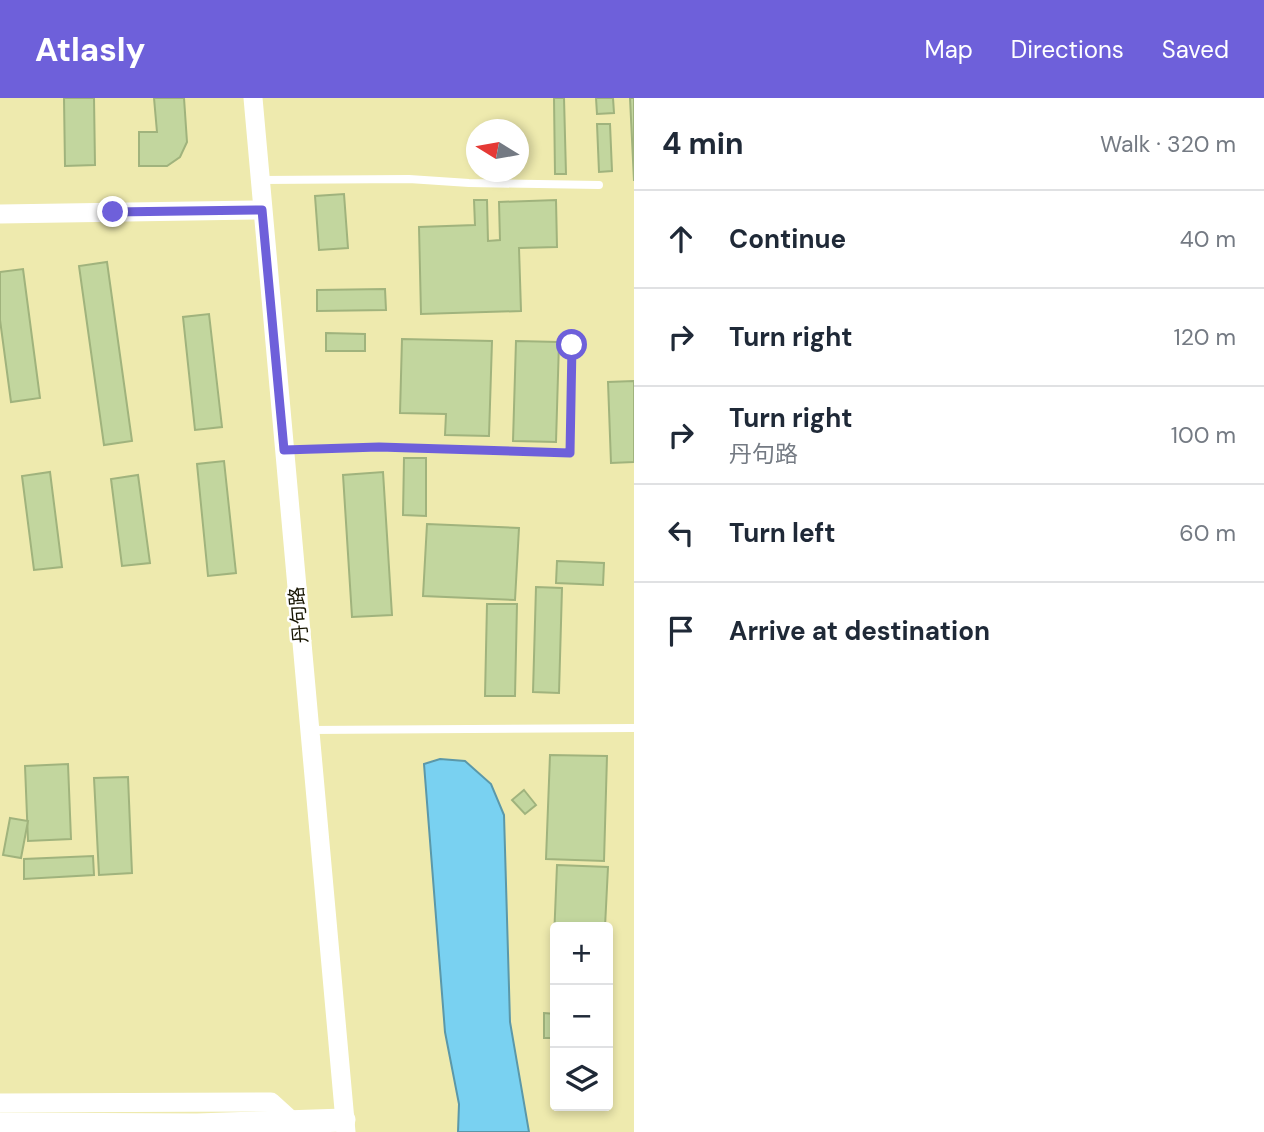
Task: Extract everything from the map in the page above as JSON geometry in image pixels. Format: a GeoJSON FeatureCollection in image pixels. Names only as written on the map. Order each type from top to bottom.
{"type":"FeatureCollection","features":[{"type":"Feature","properties":{"kind":"main road"},"geometry":{"type":"LineString","coordinates":[[0,1124],[197,1125],[293,1122],[345,1126]]}},
{"type":"Feature","properties":{"kind":"street","name":"丹句路"},"geometry":{"type":"LineString","coordinates":[[253,98],[345,1126]]}},
{"type":"Feature","properties":{"kind":"street"},"geometry":{"type":"LineString","coordinates":[[0,214],[262,210]]}},
{"type":"Feature","properties":{"kind":"street"},"geometry":{"type":"LineString","coordinates":[[0,1103],[271,1102],[293,1122]]}},
{"type":"Feature","properties":{"kind":"lane"},"geometry":{"type":"LineString","coordinates":[[260,180],[409,179],[469,183],[599,185]]}},
{"type":"Feature","properties":{"kind":"lane"},"geometry":{"type":"LineString","coordinates":[[284,450],[379,447],[570,453],[572,345]]}},
{"type":"Feature","properties":{"kind":"lane"},"geometry":{"type":"LineString","coordinates":[[309,730],[633,728]]}},
{"type":"Feature","properties":{"kind":"water"},"geometry":{"type":"Polygon","coordinates":[[[440,759],[465,761],[491,784],[504,815],[510,1022],[529,1132],[458,1132],[459,1104],[445,1032],[424,764],[440,759]]]}},
{"type":"Feature","properties":{"kind":"building"},"geometry":{"type":"Polygon","coordinates":[[[64,98],[94,98],[95,165],[65,166],[64,98]]]}},
{"type":"Feature","properties":{"kind":"building"},"geometry":{"type":"Polygon","coordinates":[[[154,98],[184,98],[187,142],[180,157],[167,166],[139,166],[139,132],[157,132],[154,98]]]}},
{"type":"Feature","properties":{"kind":"building"},"geometry":{"type":"Polygon","coordinates":[[[554,98],[564,98],[566,174],[555,174],[554,98]]]}},
{"type":"Feature","properties":{"kind":"building"},"geometry":{"type":"Polygon","coordinates":[[[596,98],[613,98],[614,113],[597,114],[596,98]]]}},
{"type":"Feature","properties":{"kind":"building"},"geometry":{"type":"Polygon","coordinates":[[[630,98],[634,98],[634,181],[630,98]]]}},
{"type":"Feature","properties":{"kind":"building"},"geometry":{"type":"Polygon","coordinates":[[[597,124],[610,124],[612,171],[599,172],[597,124]]]}},
{"type":"Feature","properties":{"kind":"building"},"geometry":{"type":"Polygon","coordinates":[[[344,194],[348,248],[319,250],[315,196],[344,194]]]}},
{"type":"Feature","properties":{"kind":"building"},"geometry":{"type":"Polygon","coordinates":[[[474,200],[487,200],[488,241],[500,240],[499,202],[556,200],[557,247],[519,248],[521,311],[421,314],[419,227],[475,225],[474,200]]]}},
{"type":"Feature","properties":{"kind":"building"},"geometry":{"type":"Polygon","coordinates":[[[107,262],[132,441],[104,445],[79,266],[107,262]]]}},
{"type":"Feature","properties":{"kind":"building"},"geometry":{"type":"Polygon","coordinates":[[[23,269],[40,398],[11,402],[0,320],[0,272],[23,269]]]}},
{"type":"Feature","properties":{"kind":"building"},"geometry":{"type":"Polygon","coordinates":[[[385,289],[386,310],[317,311],[317,290],[385,289]]]}},
{"type":"Feature","properties":{"kind":"building"},"geometry":{"type":"Polygon","coordinates":[[[209,314],[222,427],[195,430],[183,317],[209,314]]]}},
{"type":"Feature","properties":{"kind":"building"},"geometry":{"type":"Polygon","coordinates":[[[326,333],[365,334],[365,351],[326,351],[326,333]]]}},
{"type":"Feature","properties":{"kind":"building"},"geometry":{"type":"Polygon","coordinates":[[[402,339],[492,341],[489,436],[445,435],[446,414],[400,413],[402,339]]]}},
{"type":"Feature","properties":{"kind":"building"},"geometry":{"type":"Polygon","coordinates":[[[516,341],[559,342],[556,442],[513,441],[516,341]]]}},
{"type":"Feature","properties":{"kind":"building"},"geometry":{"type":"Polygon","coordinates":[[[634,381],[634,462],[611,463],[608,382],[634,381]]]}},
{"type":"Feature","properties":{"kind":"building"},"geometry":{"type":"Polygon","coordinates":[[[404,458],[426,458],[426,516],[403,515],[404,458]]]}},
{"type":"Feature","properties":{"kind":"building"},"geometry":{"type":"Polygon","coordinates":[[[224,461],[236,573],[208,576],[197,464],[224,461]]]}},
{"type":"Feature","properties":{"kind":"building"},"geometry":{"type":"Polygon","coordinates":[[[50,472],[62,567],[34,570],[22,476],[50,472]]]}},
{"type":"Feature","properties":{"kind":"building"},"geometry":{"type":"Polygon","coordinates":[[[383,472],[392,615],[352,617],[343,475],[383,472]]]}},
{"type":"Feature","properties":{"kind":"building"},"geometry":{"type":"Polygon","coordinates":[[[138,475],[150,563],[122,566],[111,479],[138,475]]]}},
{"type":"Feature","properties":{"kind":"building"},"geometry":{"type":"Polygon","coordinates":[[[427,524],[519,528],[515,600],[423,596],[427,524]]]}},
{"type":"Feature","properties":{"kind":"building"},"geometry":{"type":"Polygon","coordinates":[[[557,561],[604,563],[603,585],[556,583],[557,561]]]}},
{"type":"Feature","properties":{"kind":"building"},"geometry":{"type":"Polygon","coordinates":[[[536,587],[562,588],[559,693],[533,692],[536,587]]]}},
{"type":"Feature","properties":{"kind":"building"},"geometry":{"type":"Polygon","coordinates":[[[487,604],[517,604],[515,696],[485,696],[487,604]]]}},
{"type":"Feature","properties":{"kind":"building"},"geometry":{"type":"Polygon","coordinates":[[[550,755],[607,756],[604,861],[546,859],[550,755]]]}},
{"type":"Feature","properties":{"kind":"building"},"geometry":{"type":"Polygon","coordinates":[[[68,764],[71,839],[28,841],[25,766],[68,764]]]}},
{"type":"Feature","properties":{"kind":"building"},"geometry":{"type":"Polygon","coordinates":[[[128,777],[132,873],[99,875],[94,778],[128,777]]]}},
{"type":"Feature","properties":{"kind":"building"},"geometry":{"type":"Polygon","coordinates":[[[524,790],[536,805],[525,814],[512,800],[524,790]]]}},
{"type":"Feature","properties":{"kind":"building"},"geometry":{"type":"Polygon","coordinates":[[[10,818],[28,821],[21,858],[3,855],[10,818]]]}},
{"type":"Feature","properties":{"kind":"building"},"geometry":{"type":"Polygon","coordinates":[[[93,856],[94,875],[24,879],[24,859],[93,856]]]}},
{"type":"Feature","properties":{"kind":"building"},"geometry":{"type":"Polygon","coordinates":[[[557,865],[608,867],[605,922],[555,922],[557,865]]]}},
{"type":"Feature","properties":{"kind":"building"},"geometry":{"type":"Polygon","coordinates":[[[544,1013],[550,1014],[550,1038],[544,1038],[544,1013]]]}},
{"type":"Feature","properties":{"kind":"route"},"geometry":{"type":"LineString","coordinates":[[113,212],[262,210],[284,450],[379,447],[570,453],[572,345]]}}]}
